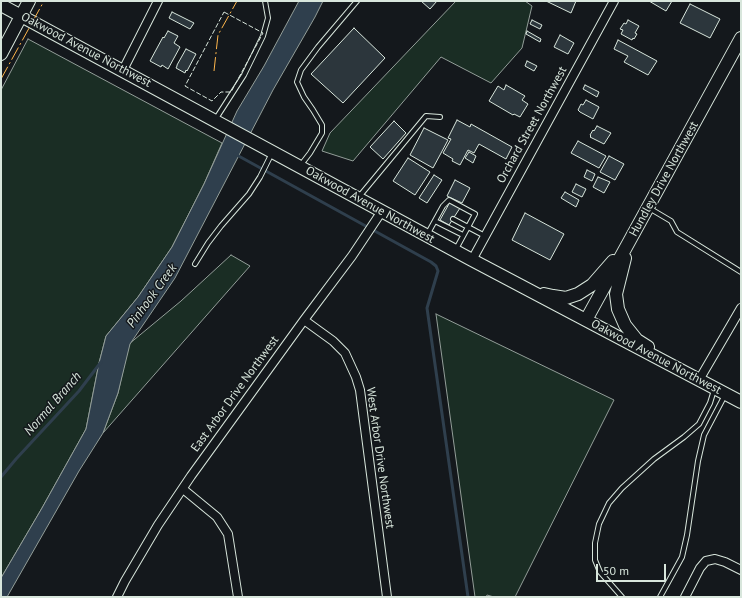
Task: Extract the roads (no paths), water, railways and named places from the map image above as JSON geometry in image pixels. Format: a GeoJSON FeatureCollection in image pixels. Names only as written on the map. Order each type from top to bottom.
{"type":"FeatureCollection","features":[{"type":"Feature","properties":{"kind":"street"},"geometry":{"type":"LineString","coordinates":[[3,47],[29,1]]}},
{"type":"Feature","properties":{"kind":"street"},"geometry":{"type":"LineString","coordinates":[[123,70],[158,1]]}},
{"type":"Feature","properties":{"kind":"street","name":"Orchard Street Northwest"},"geometry":{"type":"LineString","coordinates":[[472,260],[614,1]]}},
{"type":"Feature","properties":{"kind":"street","name":"Oakwood Avenue Northwest"},"geometry":{"type":"LineString","coordinates":[[1,5],[300,166],[454,251],[741,402]]}},
{"type":"Feature","properties":{"kind":"street","name":"Hundley Drive Northwest"},"geometry":{"type":"LineString","coordinates":[[586,320],[741,38]]}},
{"type":"Feature","properties":{"kind":"street","name":"East Arbor Drive Northwest"},"geometry":{"type":"LineString","coordinates":[[117,597],[158,525],[182,489],[352,256],[382,211]]}},
{"type":"Feature","properties":{"kind":"street"},"geometry":{"type":"LineString","coordinates":[[527,289],[566,298],[578,294],[592,285],[627,245]]}},
{"type":"Feature","properties":{"kind":"street"},"geometry":{"type":"LineString","coordinates":[[627,245],[616,294],[618,309],[625,325],[637,340],[677,369]]}},
{"type":"Feature","properties":{"kind":"street"},"geometry":{"type":"LineString","coordinates":[[699,380],[741,308]]}},
{"type":"Feature","properties":{"kind":"street","name":"West Arbor Drive Northwest"},"geometry":{"type":"LineString","coordinates":[[304,320],[333,341],[345,353],[360,390],[387,597]]}},
{"type":"Feature","properties":{"kind":"street"},"geometry":{"type":"LineString","coordinates":[[182,489],[217,517],[228,534],[238,597]]}},
{"type":"Feature","properties":{"kind":"street"},"geometry":{"type":"LineString","coordinates":[[685,597],[700,568],[706,561],[715,559],[741,570]]}},
{"type":"Feature","properties":{"kind":"lane"},"geometry":{"type":"LineString","coordinates":[[215,120],[244,76],[263,36],[268,18],[265,1]]}},
{"type":"Feature","properties":{"kind":"lane"},"geometry":{"type":"LineString","coordinates":[[300,166],[322,133],[322,125],[314,110],[304,97],[297,82],[301,70],[318,46],[357,1]]}},
{"type":"Feature","properties":{"kind":"lane"},"geometry":{"type":"LineString","coordinates":[[358,198],[426,116],[440,117]]}},
{"type":"Feature","properties":{"kind":"lane"},"geometry":{"type":"LineString","coordinates":[[195,264],[221,226],[249,194],[273,152]]}},
{"type":"Feature","properties":{"kind":"lane"},"geometry":{"type":"LineString","coordinates":[[427,236],[435,221],[442,213],[443,206],[449,200],[475,214],[454,251]]}},
{"type":"Feature","properties":{"kind":"lane"},"geometry":{"type":"LineString","coordinates":[[648,208],[671,221],[677,232],[741,272]]}},
{"type":"Feature","properties":{"kind":"lane"},"geometry":{"type":"LineString","coordinates":[[453,219],[485,236]]}},
{"type":"Feature","properties":{"kind":"lane"},"geometry":{"type":"LineString","coordinates":[[435,221],[463,236]]}},
{"type":"Feature","properties":{"kind":"lane"},"geometry":{"type":"LineString","coordinates":[[622,597],[600,572],[595,560],[595,543],[599,524],[609,503],[622,488],[654,459],[699,424],[710,403],[715,388]]}},
{"type":"Feature","properties":{"kind":"lane"},"geometry":{"type":"LineString","coordinates":[[660,597],[682,558],[698,461],[704,435],[726,394]]}},
{"type":"Feature","properties":{"kind":"water","name":"Pinhook Creek"},"geometry":{"type":"Polygon","coordinates":[[[299,1],[323,1],[273,90],[175,278],[130,344],[118,393],[103,433],[79,471],[7,597],[1,597],[1,578],[86,429],[106,336],[138,297],[172,247],[204,184],[237,111],[264,66],[299,1]]]}},
{"type":"Feature","properties":{"kind":"waterway"},"geometry":{"type":"LineString","coordinates":[[235,154],[436,266],[438,271],[427,308],[468,597]]}},
{"type":"Feature","properties":{"kind":"waterway","name":"Normal Branch"},"geometry":{"type":"LineString","coordinates":[[1,477],[79,391],[101,362]]}}]}
